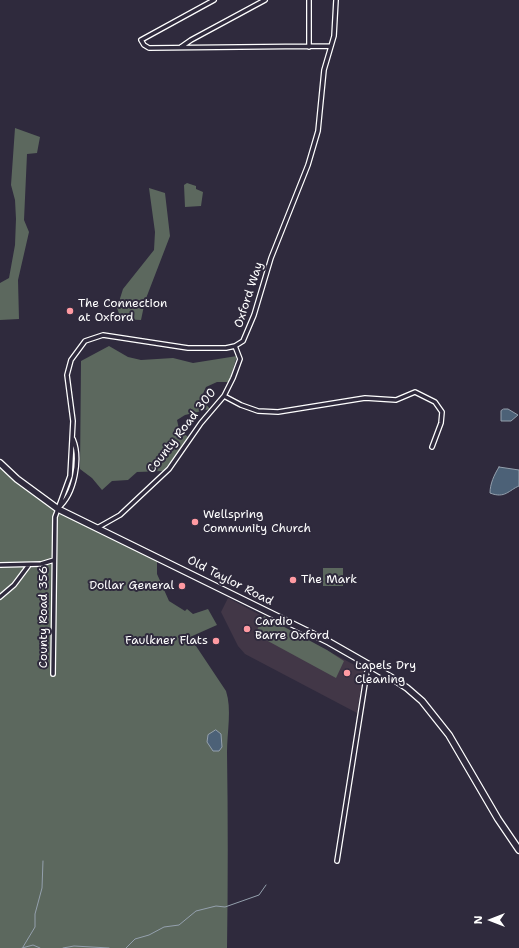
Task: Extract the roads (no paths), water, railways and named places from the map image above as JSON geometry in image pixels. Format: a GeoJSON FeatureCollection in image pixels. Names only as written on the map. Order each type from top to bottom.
{"type":"FeatureCollection","features":[{"type":"Feature","properties":{"kind":"street"},"geometry":{"type":"LineString","coordinates":[[214,0],[141,40],[144,45],[149,48],[331,46]]}},
{"type":"Feature","properties":{"kind":"street"},"geometry":{"type":"LineString","coordinates":[[181,47],[191,40],[265,0]]}},
{"type":"Feature","properties":{"kind":"street"},"geometry":{"type":"LineString","coordinates":[[309,0],[309,47]]}},
{"type":"Feature","properties":{"kind":"street","name":"Oxford Way"},"geometry":{"type":"LineString","coordinates":[[235,346],[246,336],[271,258],[308,165],[318,131],[324,70],[336,26],[336,0]]}},
{"type":"Feature","properties":{"kind":"street"},"geometry":{"type":"LineString","coordinates":[[58,509],[69,482],[71,445],[73,438],[73,421],[67,375],[74,354],[85,341],[103,335],[175,347],[220,349],[235,346]]}},
{"type":"Feature","properties":{"kind":"street","name":"County Road 300"},"geometry":{"type":"LineString","coordinates":[[97,528],[120,515],[169,468],[201,423],[224,396],[240,359],[235,346]]}},
{"type":"Feature","properties":{"kind":"street"},"geometry":{"type":"LineString","coordinates":[[224,396],[261,412],[278,412],[360,398],[396,400],[415,392],[435,402],[441,409],[441,423],[432,447]]}},
{"type":"Feature","properties":{"kind":"street","name":"Old Taylor Road"},"geometry":{"type":"LineString","coordinates":[[0,463],[17,479],[58,509],[329,642],[407,688],[433,715],[449,735],[498,819],[519,850]]}},
{"type":"Feature","properties":{"kind":"street","name":"County Road 356"},"geometry":{"type":"LineString","coordinates":[[53,674],[55,517],[58,509]]}},
{"type":"Feature","properties":{"kind":"street","name":"County Road 356"},"geometry":{"type":"LineString","coordinates":[[0,565],[41,564],[54,560]]}},
{"type":"Feature","properties":{"kind":"street"},"geometry":{"type":"LineString","coordinates":[[0,596],[14,585],[29,564]]}},
{"type":"Feature","properties":{"kind":"street"},"geometry":{"type":"LineString","coordinates":[[337,862],[368,665]]}},
{"type":"Feature","properties":{"kind":"water"},"geometry":{"type":"Polygon","coordinates":[[[508,409],[518,415],[511,421],[501,421],[501,411],[508,409]]]}},
{"type":"Feature","properties":{"kind":"water"},"geometry":{"type":"Polygon","coordinates":[[[499,467],[519,470],[519,486],[506,493],[495,495],[490,493],[491,486],[495,473],[499,467]]]}},
{"type":"Feature","properties":{"kind":"water"},"geometry":{"type":"Polygon","coordinates":[[[216,730],[221,734],[222,747],[219,751],[213,751],[207,742],[208,735],[216,730]]]}},
{"type":"Feature","properties":{"kind":"waterway"},"geometry":{"type":"LineString","coordinates":[[23,947],[35,927],[35,914],[42,888],[43,861]]}},
{"type":"Feature","properties":{"kind":"waterway"},"geometry":{"type":"LineString","coordinates":[[126,948],[135,939],[149,935],[164,927],[179,925],[196,911],[216,906],[225,907],[259,895],[266,885]]}},
{"type":"Feature","properties":{"kind":"waterway"},"geometry":{"type":"LineString","coordinates":[[22,948],[33,945],[40,948]]}},
{"type":"Feature","properties":{"kind":"waterway"},"geometry":{"type":"LineString","coordinates":[[63,948],[74,946],[109,948]]}},
{"type":"Feature","properties":{"kind":"place","name":"The Connection at Oxford"},"geometry":{"type":"Point","coordinates":[70,311]}},
{"type":"Feature","properties":{"kind":"place","name":"Wellspring Community Church"},"geometry":{"type":"Point","coordinates":[195,522]}},
{"type":"Feature","properties":{"kind":"place","name":"The Mark"},"geometry":{"type":"Point","coordinates":[293,580]}},
{"type":"Feature","properties":{"kind":"place","name":"Dollar General"},"geometry":{"type":"Point","coordinates":[182,586]}},
{"type":"Feature","properties":{"kind":"place","name":"Cardio Barre Oxford"},"geometry":{"type":"Point","coordinates":[247,629]}},
{"type":"Feature","properties":{"kind":"place","name":"Faulkner Flats"},"geometry":{"type":"Point","coordinates":[216,641]}},
{"type":"Feature","properties":{"kind":"place","name":"Lapels Dry Cleaning"},"geometry":{"type":"Point","coordinates":[347,673]}}]}
